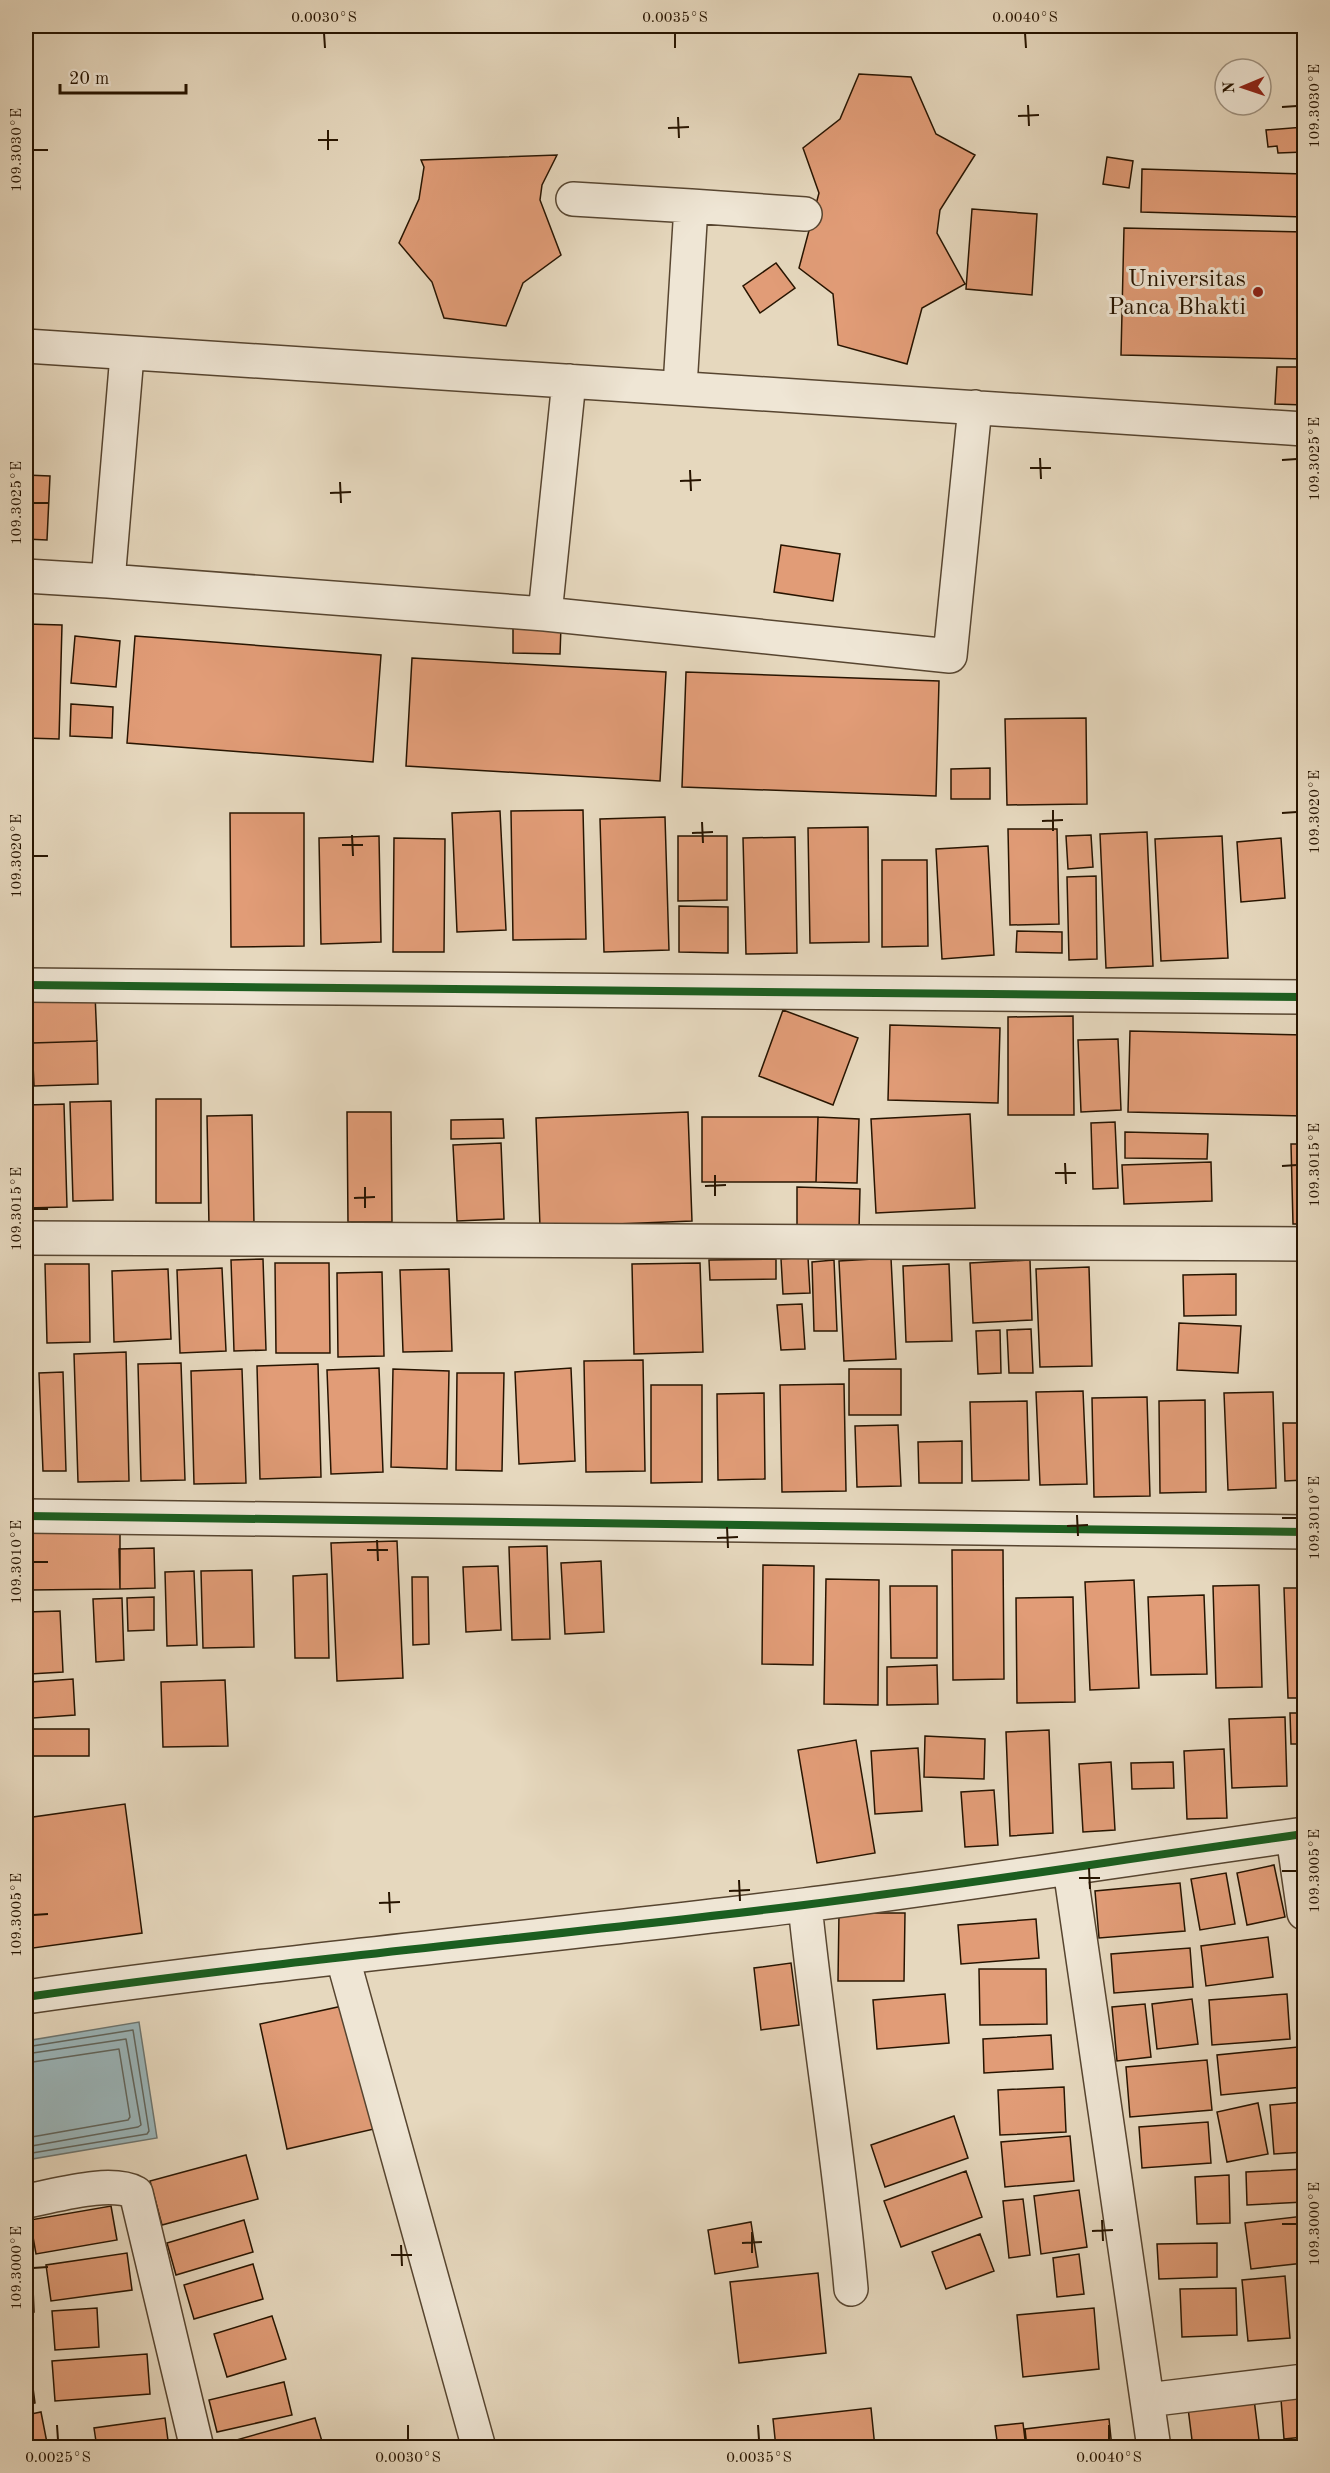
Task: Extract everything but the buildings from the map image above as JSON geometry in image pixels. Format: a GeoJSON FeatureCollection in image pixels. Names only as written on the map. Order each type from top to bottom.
{"type":"FeatureCollection","features":[{"type":"Feature","properties":{"kind":"street"},"geometry":{"type":"LineString","coordinates":[[573,199],[805,214]]}},
{"type":"Feature","properties":{"kind":"street"},"geometry":{"type":"LineString","coordinates":[[680,387],[691,206]]}},
{"type":"Feature","properties":{"kind":"street"},"geometry":{"type":"LineString","coordinates":[[26,346],[127,355],[680,387],[1305,429]]}},
{"type":"Feature","properties":{"kind":"street"},"geometry":{"type":"LineString","coordinates":[[108,581],[127,355]]}},
{"type":"Feature","properties":{"kind":"street"},"geometry":{"type":"LineString","coordinates":[[545,614],[569,381]]}},
{"type":"Feature","properties":{"kind":"street"},"geometry":{"type":"LineString","coordinates":[[26,576],[545,614],[950,656],[975,407]]}},
{"type":"Feature","properties":{"kind":"street"},"geometry":{"type":"LineString","coordinates":[[26,985],[1305,998]]}},
{"type":"Feature","properties":{"kind":"street"},"geometry":{"type":"LineString","coordinates":[[26,1238],[1305,1244]]}},
{"type":"Feature","properties":{"kind":"street"},"geometry":{"type":"LineString","coordinates":[[26,1516],[1305,1533]]}},
{"type":"Feature","properties":{"kind":"street"},"geometry":{"type":"LineString","coordinates":[[26,1996],[190,1973],[343,1959],[805,1905],[1299,1835],[1305,1913]]}},
{"type":"Feature","properties":{"kind":"street"},"geometry":{"type":"LineString","coordinates":[[1070,1869],[1154,2448]]}},
{"type":"Feature","properties":{"kind":"street"},"geometry":{"type":"LineString","coordinates":[[805,1905],[813,1990],[843,2196],[851,2289]]}},
{"type":"Feature","properties":{"kind":"street"},"geometry":{"type":"LineString","coordinates":[[343,1959],[479,2448]]}},
{"type":"Feature","properties":{"kind":"street"},"geometry":{"type":"LineString","coordinates":[[26,2201],[111,2187],[126,2188],[136,2193],[197,2448]]}},
{"type":"Feature","properties":{"kind":"street"},"geometry":{"type":"LineString","coordinates":[[1147,2400],[1305,2380]]}},
{"type":"Feature","properties":{"kind":"water"},"geometry":{"type":"Polygon","coordinates":[[[139,2022],[157,2138],[26,2160],[26,2041],[139,2022]]]}},
{"type":"Feature","properties":{"kind":"cycle path"},"geometry":{"type":"LineString","coordinates":[[26,985],[1304,997]]}},
{"type":"Feature","properties":{"kind":"cycle path"},"geometry":{"type":"LineString","coordinates":[[26,1516],[1304,1532]]}},
{"type":"Feature","properties":{"kind":"cycle path"},"geometry":{"type":"LineString","coordinates":[[26,1997],[317,1960],[804,1905],[1304,1834]]}},
{"type":"Feature","properties":{"kind":"place","name":"Universitas Panca Bhakti"},"geometry":{"type":"Point","coordinates":[1258,292]}}]}
